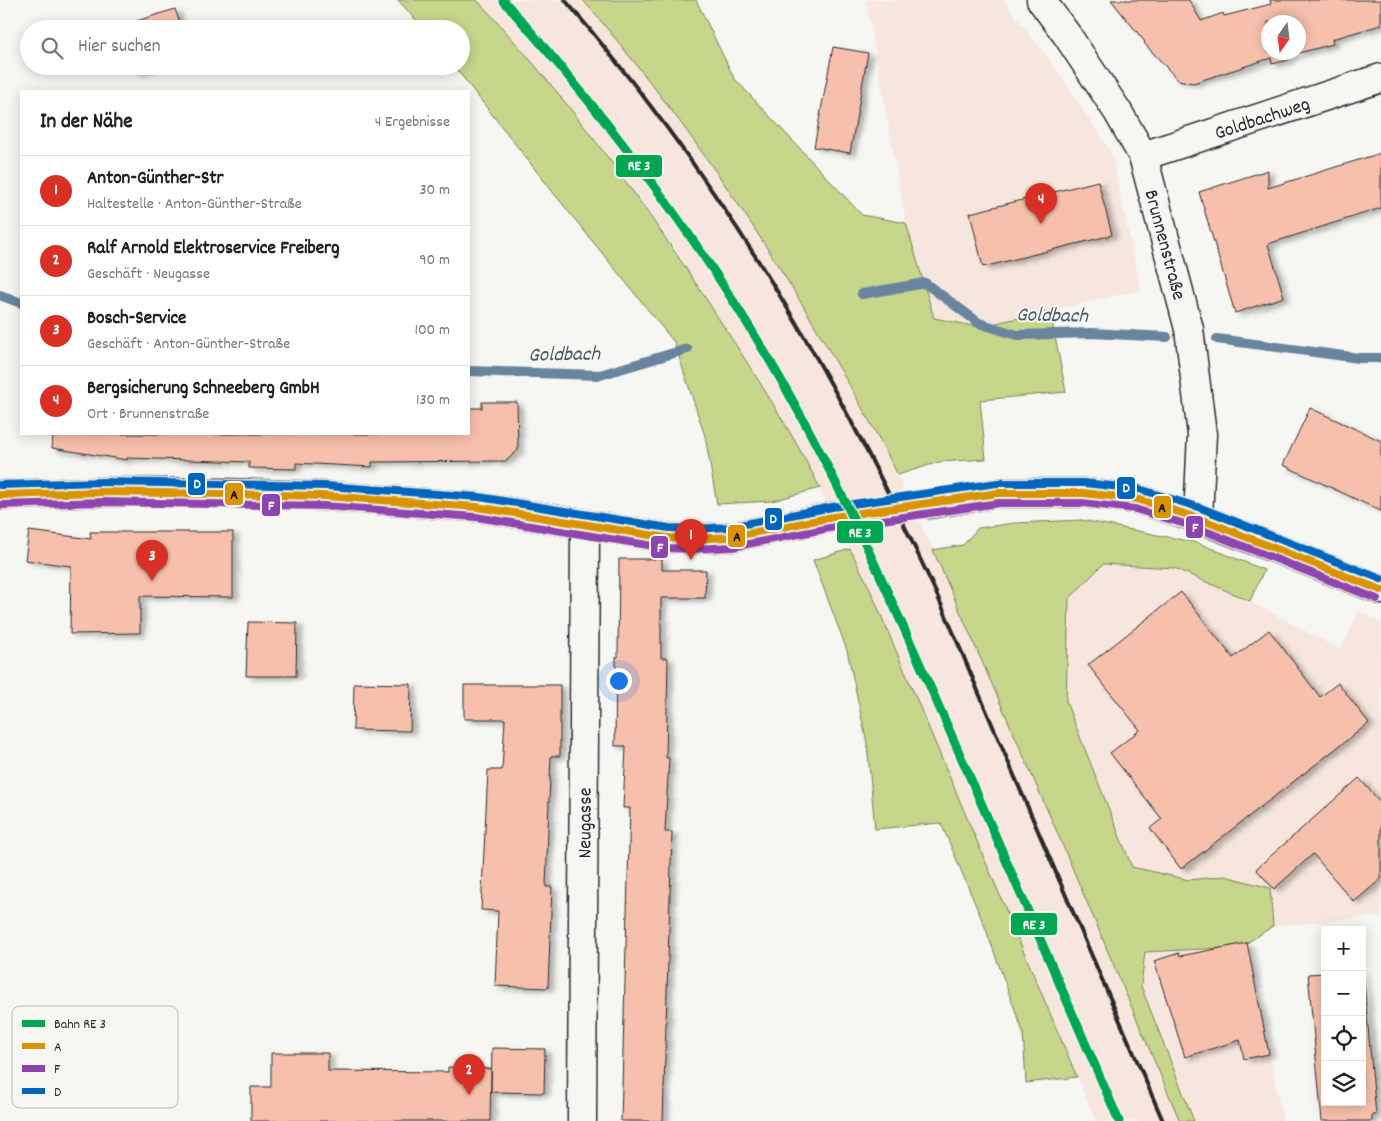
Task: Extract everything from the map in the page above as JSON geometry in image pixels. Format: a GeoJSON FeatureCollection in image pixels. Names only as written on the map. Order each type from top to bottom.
{"type":"FeatureCollection","features":[{"type":"Feature","properties":{"kind":"street","name":"Brunnenstraße"},"geometry":{"type":"LineString","coordinates":[[1041,0],[1067,35],[1118,112],[1143,156],[1189,329],[1202,434],[1198,518]]}},
{"type":"Feature","properties":{"kind":"street","name":"Goldbachweg"},"geometry":{"type":"LineString","coordinates":[[1143,156],[1381,78]]}},
{"type":"Feature","properties":{"kind":"street"},"geometry":{"type":"LineString","coordinates":[[0,494],[103,492],[325,496],[477,507],[668,538],[693,539],[731,537],[833,517]]}},
{"type":"Feature","properties":{"kind":"street"},"geometry":{"type":"LineString","coordinates":[[930,504],[998,493],[1083,493],[1137,499],[1198,518],[1381,590]]}},
{"type":"Feature","properties":{"kind":"street","name":"Neugasse"},"geometry":{"type":"LineString","coordinates":[[582,1121],[585,525]]}},
{"type":"Feature","properties":{"kind":"shaded area"},"geometry":{"type":"Polygon","coordinates":[[[477,0],[583,0],[623,47],[688,133],[759,233],[812,320],[880,440],[933,550],[1060,839],[1180,1121],[1096,1121],[869,587],[811,471],[747,362],[669,240],[590,132],[512,38],[477,0]]]}},
{"type":"Feature","properties":{"kind":"shaded area"},"geometry":{"type":"Polygon","coordinates":[[[866,0],[1003,0],[1051,62],[1111,152],[1141,290],[978,327],[934,318],[906,223],[866,0]]]}},
{"type":"Feature","properties":{"kind":"shaded area"},"geometry":{"type":"Polygon","coordinates":[[[1103,564],[1174,568],[1250,601],[1340,650],[1359,611],[1381,622],[1381,916],[1273,926],[1270,888],[1226,876],[1189,880],[1132,868],[1066,702],[1069,599],[1103,564]]]}},
{"type":"Feature","properties":{"kind":"shaded area"},"geometry":{"type":"Polygon","coordinates":[[[1247,943],[1283,1121],[1194,1121],[1141,986],[1146,952],[1222,948],[1247,943]]]}},
{"type":"Feature","properties":{"kind":"green space"},"geometry":{"type":"Polygon","coordinates":[[[398,0],[477,0],[511,37],[575,114],[635,194],[759,381],[785,423],[820,488],[772,501],[717,504],[705,436],[674,342],[461,75],[470,75],[470,20],[416,20],[398,0]]]}},
{"type":"Feature","properties":{"kind":"green space"},"geometry":{"type":"Polygon","coordinates":[[[583,0],[696,0],[734,78],[862,215],[906,223],[934,318],[978,327],[1050,311],[1066,392],[980,400],[986,459],[939,462],[898,475],[808,314],[749,221],[653,86],[583,0]]]}},
{"type":"Feature","properties":{"kind":"green space"},"geometry":{"type":"Polygon","coordinates":[[[1082,520],[1198,543],[1264,570],[1250,601],[1174,568],[1103,564],[1069,599],[1066,702],[1132,867],[1189,880],[1225,876],[1270,888],[1273,926],[1247,943],[1222,948],[1145,952],[1141,986],[1194,1121],[1180,1121],[1060,839],[933,550],[963,545],[978,528],[1015,523],[1082,520]]]}},
{"type":"Feature","properties":{"kind":"green space"},"geometry":{"type":"Polygon","coordinates":[[[850,549],[869,587],[1077,1077],[1026,1083],[1023,1032],[985,927],[941,823],[875,829],[867,743],[847,650],[813,560],[850,549]]]}},
{"type":"Feature","properties":{"kind":"building"},"geometry":{"type":"Polygon","coordinates":[[[1111,0],[1189,0],[1201,21],[1223,13],[1224,16],[1271,4],[1270,0],[1381,0],[1381,25],[1332,39],[1333,44],[1306,51],[1306,15],[1261,15],[1261,60],[1265,60],[1193,83],[1178,80],[1144,43],[1111,0]]]}},
{"type":"Feature","properties":{"kind":"building"},"geometry":{"type":"Polygon","coordinates":[[[175,9],[179,20],[140,20],[175,9]]]}},
{"type":"Feature","properties":{"kind":"building"},"geometry":{"type":"Polygon","coordinates":[[[833,47],[868,53],[850,153],[814,147],[833,47]]]}},
{"type":"Feature","properties":{"kind":"building"},"geometry":{"type":"Polygon","coordinates":[[[1271,60],[1288,60],[1272,64],[1271,60]]]}},
{"type":"Feature","properties":{"kind":"building"},"geometry":{"type":"Polygon","coordinates":[[[1381,153],[1381,208],[1268,244],[1284,297],[1235,313],[1199,192],[1268,170],[1268,188],[1381,153]]]}},
{"type":"Feature","properties":{"kind":"building"},"geometry":{"type":"Polygon","coordinates":[[[1098,181],[1112,235],[983,267],[970,213],[1098,181]]]}},
{"type":"Feature","properties":{"kind":"building"},"geometry":{"type":"Polygon","coordinates":[[[482,402],[517,402],[518,450],[506,461],[372,462],[372,467],[296,463],[296,469],[249,468],[249,462],[127,458],[127,460],[52,448],[53,435],[470,435],[470,408],[482,408],[482,402]]]}},
{"type":"Feature","properties":{"kind":"building"},"geometry":{"type":"Polygon","coordinates":[[[1310,408],[1381,441],[1381,511],[1283,465],[1310,408]]]}},
{"type":"Feature","properties":{"kind":"building"},"geometry":{"type":"Polygon","coordinates":[[[29,531],[91,539],[90,532],[233,532],[233,597],[140,596],[140,633],[70,634],[71,566],[25,560],[29,531]]]}},
{"type":"Feature","properties":{"kind":"building"},"geometry":{"type":"Polygon","coordinates":[[[619,559],[662,559],[662,570],[706,570],[705,598],[661,598],[661,658],[668,658],[666,758],[669,758],[665,832],[672,832],[663,1121],[621,1121],[630,808],[623,808],[626,746],[615,746],[619,559]]]}},
{"type":"Feature","properties":{"kind":"building"},"geometry":{"type":"Polygon","coordinates":[[[1181,592],[1233,658],[1269,630],[1320,697],[1338,683],[1369,723],[1181,869],[1150,828],[1162,819],[1110,753],[1140,730],[1088,665],[1181,592]]]}},
{"type":"Feature","properties":{"kind":"building"},"geometry":{"type":"Polygon","coordinates":[[[248,622],[297,623],[296,676],[246,676],[248,622]]]}},
{"type":"Feature","properties":{"kind":"building"},"geometry":{"type":"Polygon","coordinates":[[[354,683],[411,684],[410,731],[353,730],[354,683]]]}},
{"type":"Feature","properties":{"kind":"building"},"geometry":{"type":"Polygon","coordinates":[[[464,685],[560,685],[560,756],[551,756],[549,801],[546,887],[552,887],[548,988],[495,986],[498,911],[481,910],[488,770],[502,770],[505,719],[464,719],[464,685]]]}},
{"type":"Feature","properties":{"kind":"building"},"geometry":{"type":"Polygon","coordinates":[[[1359,778],[1381,803],[1381,879],[1354,902],[1313,854],[1274,889],[1256,869],[1359,778]]]}},
{"type":"Feature","properties":{"kind":"building"},"geometry":{"type":"Polygon","coordinates":[[[1247,943],[1269,1054],[1244,1059],[1240,1040],[1185,1057],[1154,961],[1179,953],[1180,956],[1247,943]]]}},
{"type":"Feature","properties":{"kind":"building"},"geometry":{"type":"Polygon","coordinates":[[[1321,973],[1321,1106],[1366,1106],[1366,1004],[1376,1115],[1372,1115],[1372,1121],[1322,1121],[1308,974],[1321,973]]]}},
{"type":"Feature","properties":{"kind":"building"},"geometry":{"type":"Polygon","coordinates":[[[492,1048],[545,1049],[544,1093],[491,1092],[492,1048]]]}},
{"type":"Feature","properties":{"kind":"building"},"geometry":{"type":"Polygon","coordinates":[[[271,1053],[328,1053],[328,1071],[448,1072],[448,1067],[491,1069],[490,1121],[251,1121],[251,1087],[271,1087],[271,1053]]]}},
{"type":"Feature","properties":{"kind":"waterway","name":"Goldbach"},"geometry":{"type":"LineString","coordinates":[[862,294],[925,283],[979,323],[1017,335],[1092,333],[1167,337]]}},
{"type":"Feature","properties":{"kind":"waterway","name":"Goldbach"},"geometry":{"type":"LineString","coordinates":[[0,295],[20,303]]}},
{"type":"Feature","properties":{"kind":"waterway","name":"Goldbach"},"geometry":{"type":"LineString","coordinates":[[1217,339],[1359,358],[1381,358]]}},
{"type":"Feature","properties":{"kind":"waterway","name":"Goldbach"},"geometry":{"type":"LineString","coordinates":[[470,371],[600,375],[687,349]]}},
{"type":"Feature","properties":{"kind":"tunnel"},"geometry":{"type":"LineString","coordinates":[[833,517],[929,504]]}},
{"type":"Feature","properties":{"kind":"railway"},"geometry":{"type":"LineString","coordinates":[[565,0],[641,93],[712,190],[777,291],[849,416],[914,545],[943,609],[1163,1121]]}},
{"type":"Feature","properties":{"kind":"transit line"},"geometry":{"type":"LineString","coordinates":[[503,0],[580,90],[652,183],[719,279],[751,329],[803,419],[863,538],[900,619],[1119,1121]]}},
{"type":"Feature","properties":{"kind":"transit line","name":"D"},"geometry":{"type":"LineString","coordinates":[[0,485],[103,482],[326,486],[479,497],[669,528],[693,529],[730,527],[832,507],[997,483],[1084,483],[1139,489],[1201,508],[1381,579]]}},
{"type":"Feature","properties":{"kind":"transit line","name":"A"},"geometry":{"type":"LineString","coordinates":[[0,495],[103,492],[325,496],[477,507],[668,538],[693,539],[731,537],[833,517],[998,493],[1083,493],[1137,499],[1198,518],[1381,590]]}},
{"type":"Feature","properties":{"kind":"transit line","name":"F"},"geometry":{"type":"LineString","coordinates":[[0,505],[103,502],[324,506],[476,517],[666,548],[694,549],[733,547],[835,527],[999,503],[1082,503],[1135,509],[1195,527],[1377,599]]}},
{"type":"Feature","properties":{"kind":"place","name":"Bergsicherung Schneeberg GmbH"},"geometry":{"type":"Point","coordinates":[1041,224]}},
{"type":"Feature","properties":{"kind":"place","name":"Anton-Günther-Str"},"geometry":{"type":"Point","coordinates":[691,560]}},
{"type":"Feature","properties":{"kind":"place","name":"Bosch-Service"},"geometry":{"type":"Point","coordinates":[152,581]}},
{"type":"Feature","properties":{"kind":"place","name":"Ralf Arnold Elektroservice Freiberg"},"geometry":{"type":"Point","coordinates":[469,1095]}}]}
